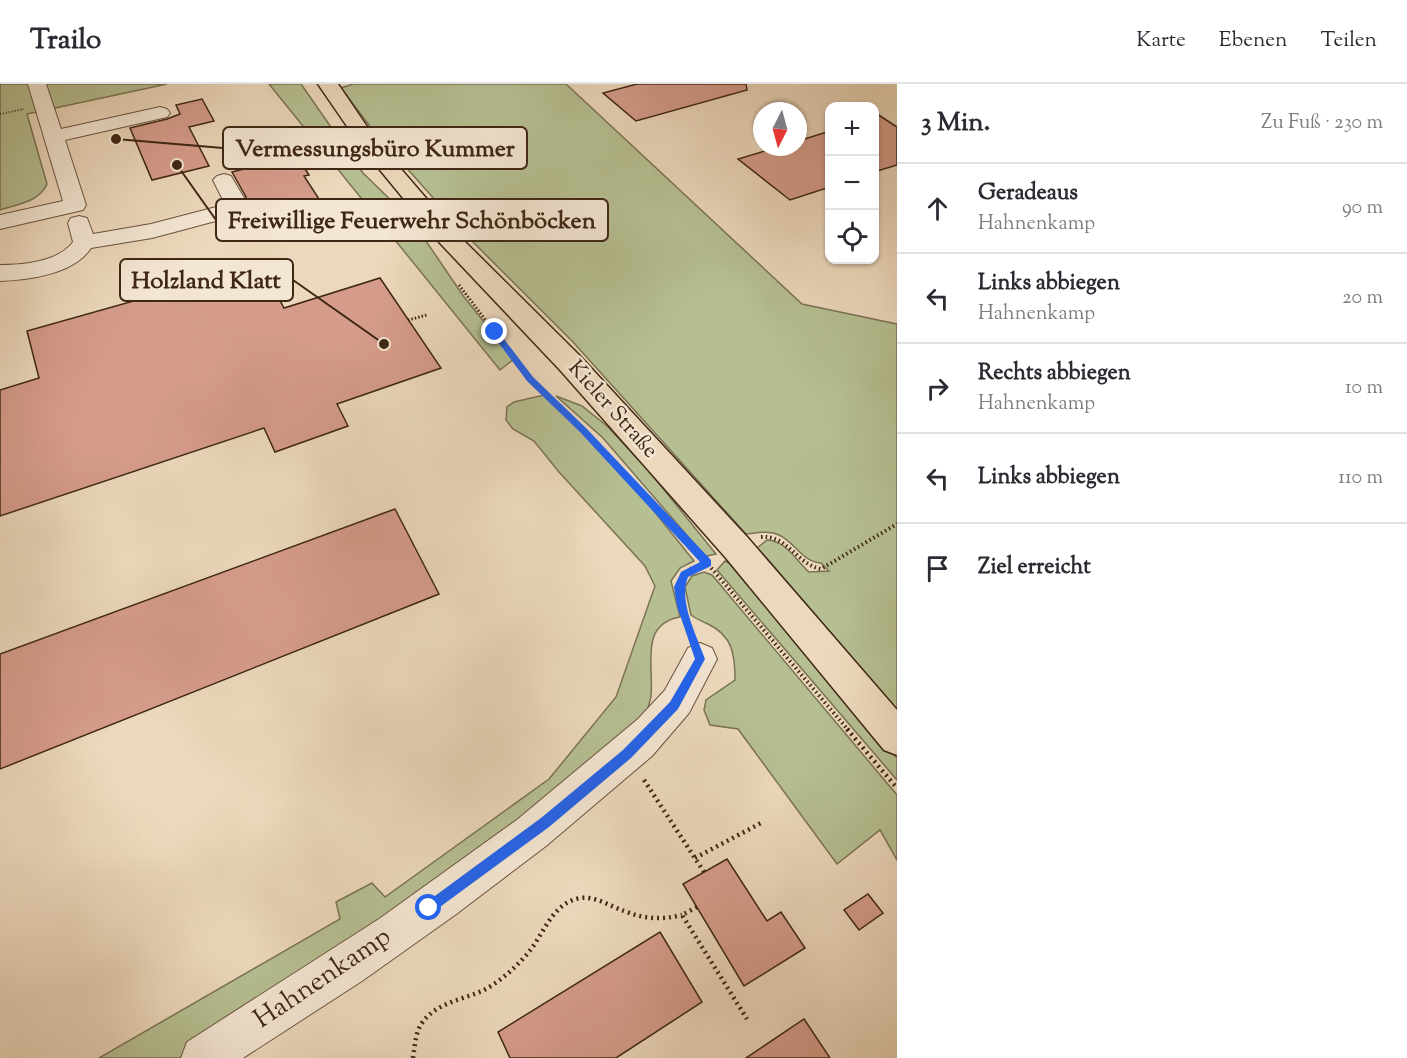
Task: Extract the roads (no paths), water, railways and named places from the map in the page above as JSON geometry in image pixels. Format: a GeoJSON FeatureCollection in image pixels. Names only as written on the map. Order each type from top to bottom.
{"type":"FeatureCollection","features":[{"type":"Feature","properties":{"kind":"main road","name":"Kieler Straße"},"geometry":{"type":"LineString","coordinates":[[328,84],[369,144],[448,238],[570,363],[722,555],[856,691],[897,736]]}},
{"type":"Feature","properties":{"kind":"street"},"geometry":{"type":"LineString","coordinates":[[37,84],[75,205],[84,242]]}},
{"type":"Feature","properties":{"kind":"street"},"geometry":{"type":"LineString","coordinates":[[53,136],[160,113]]}},
{"type":"Feature","properties":{"kind":"street"},"geometry":{"type":"LineString","coordinates":[[0,273],[15,274],[59,261],[76,253],[84,242],[152,231],[230,210],[233,198],[224,180]]}},
{"type":"Feature","properties":{"kind":"street"},"geometry":{"type":"LineString","coordinates":[[0,222],[75,205]]}},
{"type":"Feature","properties":{"kind":"street","name":"Hahnenkamp"},"geometry":{"type":"LineString","coordinates":[[203,1058],[260,1023],[474,877],[545,822],[627,754],[674,706],[700,659]]}},
{"type":"Feature","properties":{"kind":"place","name":"Vermessungsbüro Kummer"},"geometry":{"type":"Point","coordinates":[116,139]}},
{"type":"Feature","properties":{"kind":"place","name":"Freiwillige Feuerwehr Schönböcken"},"geometry":{"type":"Point","coordinates":[177,165]}},
{"type":"Feature","properties":{"kind":"place","name":"Holzland Klatt"},"geometry":{"type":"Point","coordinates":[384,344]}}]}
